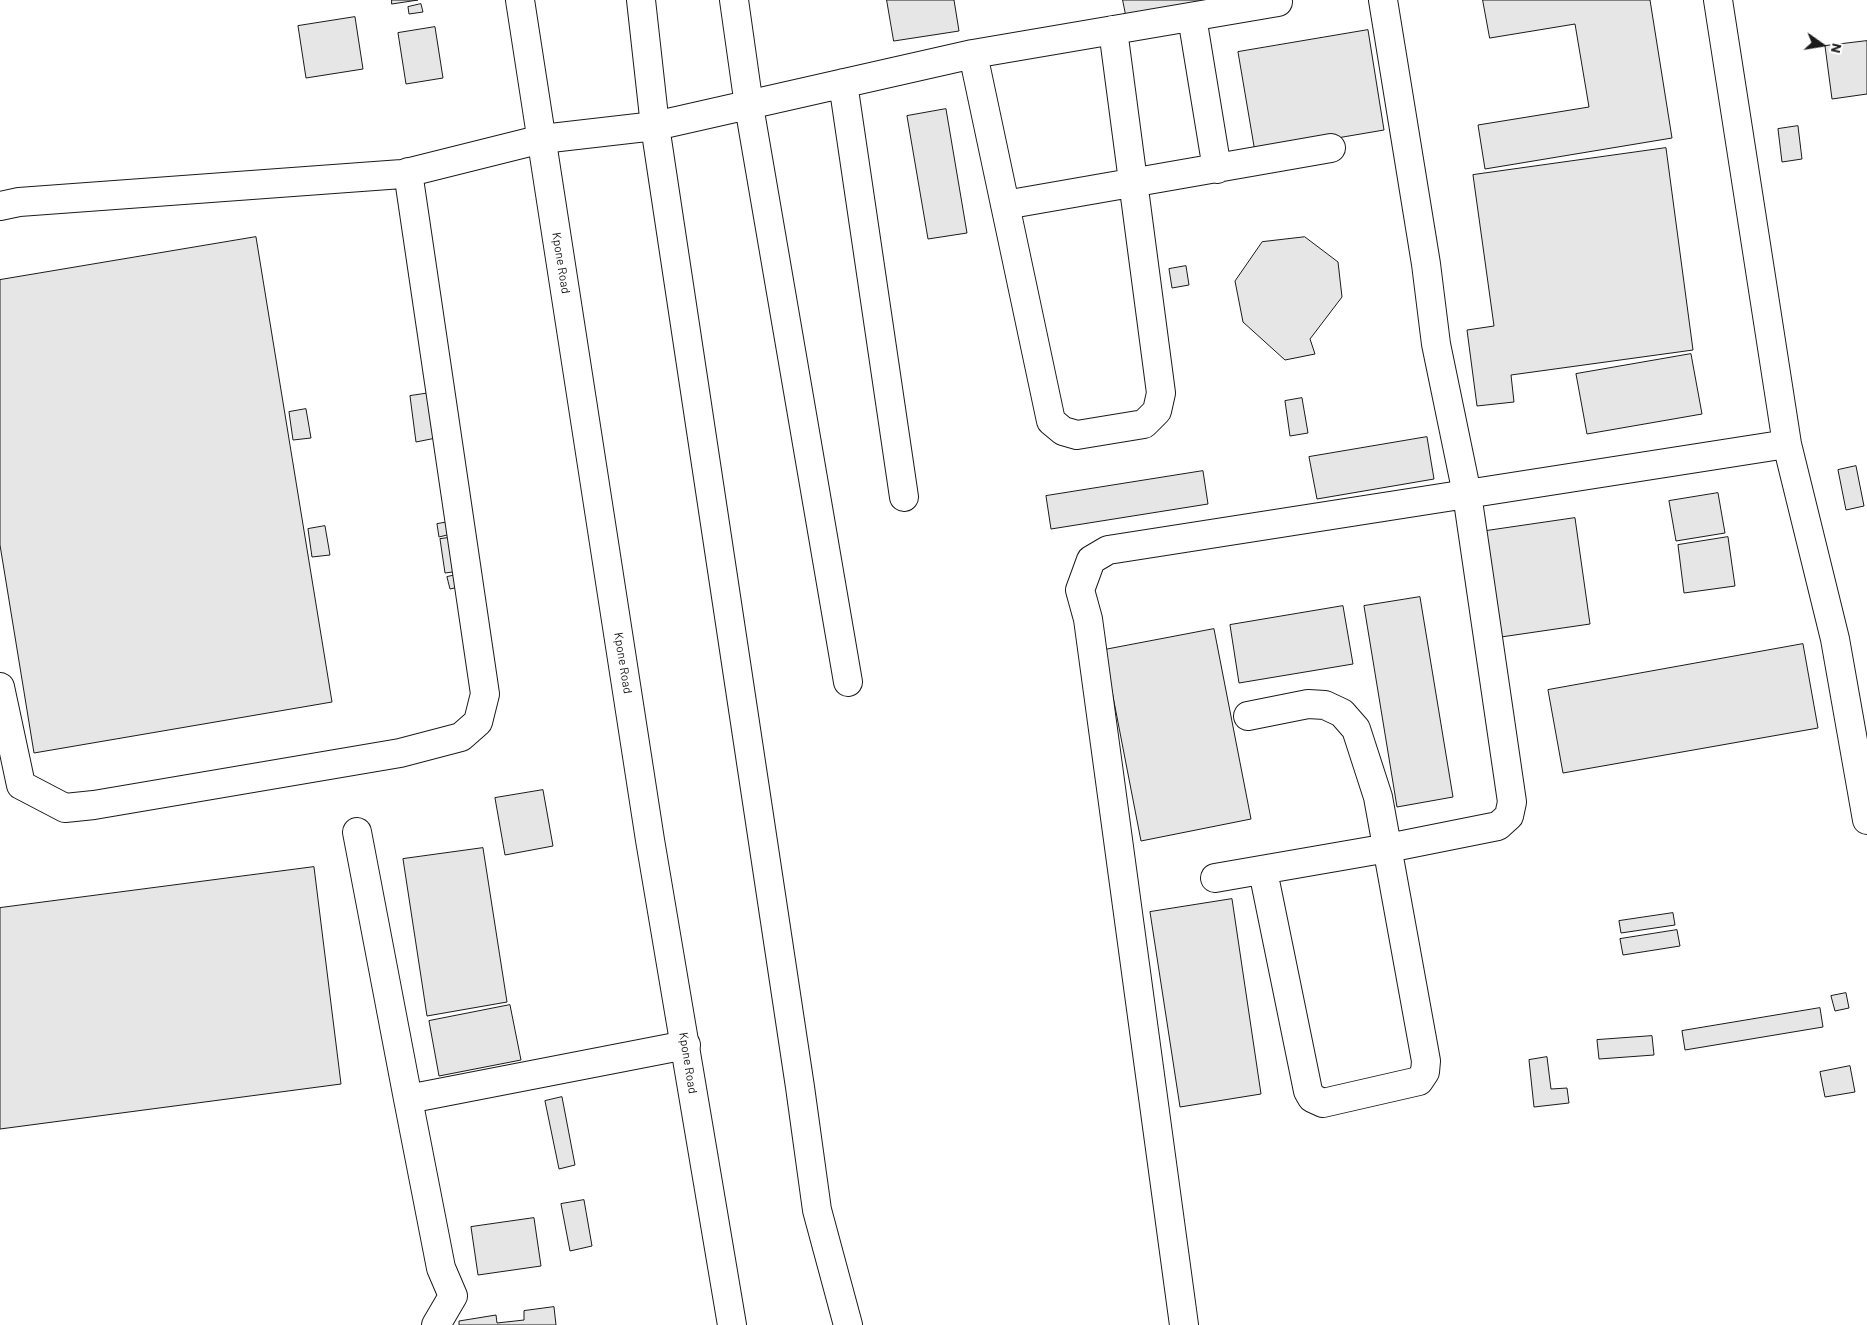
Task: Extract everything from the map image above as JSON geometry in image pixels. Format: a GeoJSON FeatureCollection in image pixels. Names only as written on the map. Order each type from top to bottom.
{"type":"FeatureCollection","features":[{"type":"Feature","properties":{"kind":"main road","name":"Kpone Road"},"geometry":{"type":"LineString","coordinates":[[520,0],[650,840],[732,1325]]}},
{"type":"Feature","properties":{"kind":"main road"},"geometry":{"type":"LineString","coordinates":[[641,0],[655,126],[799,1077],[816,1210],[848,1325]]}},
{"type":"Feature","properties":{"kind":"main road"},"geometry":{"type":"LineString","coordinates":[[734,0],[749,106],[848,682]]}},
{"type":"Feature","properties":{"kind":"main road"},"geometry":{"type":"LineString","coordinates":[[1215,878],[1263,871],[1498,826],[1509,816],[1512,802],[1467,494],[1436,344],[1425,255],[1383,0]]}},
{"type":"Feature","properties":{"kind":"main road"},"geometry":{"type":"LineString","coordinates":[[1718,0],[1787,444],[1835,639],[1867,820]]}},
{"type":"Feature","properties":{"kind":"main road"},"geometry":{"type":"LineString","coordinates":[[0,206],[19,202],[408,172],[542,139],[655,126],[973,54],[1278,2]]}},
{"type":"Feature","properties":{"kind":"main road"},"geometry":{"type":"LineString","coordinates":[[1192,17],[1217,168]]}},
{"type":"Feature","properties":{"kind":"main road"},"geometry":{"type":"LineString","coordinates":[[973,54],[1051,421],[1063,431],[1078,435],[1144,424],[1157,411],[1161,394],[1114,30]]}},
{"type":"Feature","properties":{"kind":"main road"},"geometry":{"type":"LineString","coordinates":[[843,83],[904,497]]}},
{"type":"Feature","properties":{"kind":"main road"},"geometry":{"type":"LineString","coordinates":[[1005,205],[1331,148]]}},
{"type":"Feature","properties":{"kind":"main road"},"geometry":{"type":"LineString","coordinates":[[0,687],[21,785],[65,808],[94,805],[400,753],[461,737],[478,722],[484,694],[408,172]]}},
{"type":"Feature","properties":{"kind":"main road"},"geometry":{"type":"LineString","coordinates":[[1184,1325],[1088,619],[1080,590],[1091,560],[1108,550],[1787,444]]}},
{"type":"Feature","properties":{"kind":"main road"},"geometry":{"type":"LineString","coordinates":[[1248,716],[1308,704],[1325,705],[1342,713],[1356,729],[1378,797],[1388,848],[1426,1061],[1426,1072],[1419,1081],[1323,1103],[1312,1098],[1308,1091],[1263,871]]}},
{"type":"Feature","properties":{"kind":"main road"},"geometry":{"type":"LineString","coordinates":[[357,832],[442,1268],[453,1296],[436,1325]]}},
{"type":"Feature","properties":{"kind":"main road"},"geometry":{"type":"LineString","coordinates":[[408,1099],[686,1046]]}},
{"type":"Feature","properties":{"kind":"building"},"geometry":{"type":"Polygon","coordinates":[[[392,0],[418,0],[392,4],[392,0]]]}},
{"type":"Feature","properties":{"kind":"building"},"geometry":{"type":"Polygon","coordinates":[[[887,0],[954,0],[959,31],[894,41],[887,0]]]}},
{"type":"Feature","properties":{"kind":"building"},"geometry":{"type":"Polygon","coordinates":[[[1123,0],[1247,0],[1127,20],[1123,0]]]}},
{"type":"Feature","properties":{"kind":"building"},"geometry":{"type":"Polygon","coordinates":[[[1483,0],[1650,0],[1672,138],[1485,169],[1478,125],[1589,107],[1575,24],[1490,38],[1483,0]]]}},
{"type":"Feature","properties":{"kind":"building"},"geometry":{"type":"Polygon","coordinates":[[[421,4],[423,12],[409,14],[408,7],[421,4]]]}},
{"type":"Feature","properties":{"kind":"building"},"geometry":{"type":"Polygon","coordinates":[[[355,17],[363,69],[306,78],[298,26],[355,17]]]}},
{"type":"Feature","properties":{"kind":"building"},"geometry":{"type":"Polygon","coordinates":[[[435,27],[443,78],[406,84],[398,33],[435,27]]]}},
{"type":"Feature","properties":{"kind":"building"},"geometry":{"type":"Polygon","coordinates":[[[1368,30],[1384,130],[1255,152],[1238,52],[1368,30]]]}},
{"type":"Feature","properties":{"kind":"building"},"geometry":{"type":"Polygon","coordinates":[[[1867,41],[1867,94],[1832,99],[1825,46],[1867,41]]]}},
{"type":"Feature","properties":{"kind":"building"},"geometry":{"type":"Polygon","coordinates":[[[946,109],[967,233],[928,239],[907,116],[946,109]]]}},
{"type":"Feature","properties":{"kind":"building"},"geometry":{"type":"Polygon","coordinates":[[[1798,126],[1802,159],[1782,162],[1778,129],[1798,126]]]}},
{"type":"Feature","properties":{"kind":"building"},"geometry":{"type":"Polygon","coordinates":[[[1666,148],[1693,350],[1511,375],[1514,402],[1477,406],[1467,330],[1494,326],[1473,175],[1666,148]]]}},
{"type":"Feature","properties":{"kind":"building"},"geometry":{"type":"Polygon","coordinates":[[[256,237],[332,702],[34,753],[0,545],[0,280],[256,237]]]}},
{"type":"Feature","properties":{"kind":"building"},"geometry":{"type":"Polygon","coordinates":[[[1305,237],[1338,262],[1342,297],[1310,339],[1315,354],[1285,360],[1243,322],[1235,281],[1262,242],[1305,237]]]}},
{"type":"Feature","properties":{"kind":"building"},"geometry":{"type":"Polygon","coordinates":[[[1186,266],[1189,285],[1172,288],[1169,269],[1186,266]]]}},
{"type":"Feature","properties":{"kind":"building"},"geometry":{"type":"Polygon","coordinates":[[[1691,354],[1702,414],[1587,434],[1576,374],[1691,354]]]}},
{"type":"Feature","properties":{"kind":"building"},"geometry":{"type":"Polygon","coordinates":[[[430,393],[436,438],[416,442],[410,396],[430,393]]]}},
{"type":"Feature","properties":{"kind":"building"},"geometry":{"type":"Polygon","coordinates":[[[1302,398],[1308,433],[1290,436],[1285,401],[1302,398]]]}},
{"type":"Feature","properties":{"kind":"building"},"geometry":{"type":"Polygon","coordinates":[[[306,409],[311,438],[293,440],[289,412],[306,409]]]}},
{"type":"Feature","properties":{"kind":"building"},"geometry":{"type":"Polygon","coordinates":[[[1427,437],[1434,479],[1317,499],[1309,457],[1427,437]]]}},
{"type":"Feature","properties":{"kind":"building"},"geometry":{"type":"Polygon","coordinates":[[[1856,466],[1864,506],[1846,510],[1838,470],[1856,466]]]}},
{"type":"Feature","properties":{"kind":"building"},"geometry":{"type":"Polygon","coordinates":[[[1203,471],[1208,504],[1051,529],[1046,496],[1203,471]]]}},
{"type":"Feature","properties":{"kind":"building"},"geometry":{"type":"Polygon","coordinates":[[[1718,493],[1725,533],[1676,541],[1669,501],[1718,493]]]}},
{"type":"Feature","properties":{"kind":"building"},"geometry":{"type":"Polygon","coordinates":[[[1575,518],[1590,624],[1501,637],[1486,531],[1575,518]]]}},
{"type":"Feature","properties":{"kind":"building"},"geometry":{"type":"Polygon","coordinates":[[[449,522],[451,534],[439,537],[437,524],[449,522]]]}},
{"type":"Feature","properties":{"kind":"building"},"geometry":{"type":"Polygon","coordinates":[[[325,526],[330,555],[312,557],[308,529],[325,526]]]}},
{"type":"Feature","properties":{"kind":"building"},"geometry":{"type":"Polygon","coordinates":[[[456,537],[460,571],[445,573],[440,539],[456,537]]]}},
{"type":"Feature","properties":{"kind":"building"},"geometry":{"type":"Polygon","coordinates":[[[1728,537],[1735,586],[1684,593],[1678,545],[1728,537]]]}},
{"type":"Feature","properties":{"kind":"building"},"geometry":{"type":"Polygon","coordinates":[[[456,575],[459,587],[450,589],[447,577],[456,575]]]}},
{"type":"Feature","properties":{"kind":"building"},"geometry":{"type":"Polygon","coordinates":[[[1420,597],[1453,797],[1397,807],[1364,606],[1420,597]]]}},
{"type":"Feature","properties":{"kind":"building"},"geometry":{"type":"Polygon","coordinates":[[[1343,606],[1353,664],[1239,683],[1230,625],[1343,606]]]}},
{"type":"Feature","properties":{"kind":"building"},"geometry":{"type":"Polygon","coordinates":[[[1214,629],[1251,819],[1141,841],[1104,650],[1214,629]]]}},
{"type":"Feature","properties":{"kind":"building"},"geometry":{"type":"Polygon","coordinates":[[[1803,644],[1818,728],[1563,773],[1548,690],[1803,644]]]}},
{"type":"Feature","properties":{"kind":"building"},"geometry":{"type":"Polygon","coordinates":[[[543,790],[553,846],[505,855],[495,798],[543,790]]]}},
{"type":"Feature","properties":{"kind":"building"},"geometry":{"type":"Polygon","coordinates":[[[483,848],[507,1002],[427,1016],[403,859],[483,848]]]}},
{"type":"Feature","properties":{"kind":"building"},"geometry":{"type":"Polygon","coordinates":[[[314,867],[341,1084],[0,1129],[0,908],[314,867]]]}},
{"type":"Feature","properties":{"kind":"building"},"geometry":{"type":"Polygon","coordinates":[[[1232,899],[1261,1094],[1180,1107],[1150,912],[1232,899]]]}},
{"type":"Feature","properties":{"kind":"building"},"geometry":{"type":"Polygon","coordinates":[[[1673,913],[1675,925],[1621,933],[1619,921],[1673,913]]]}},
{"type":"Feature","properties":{"kind":"building"},"geometry":{"type":"Polygon","coordinates":[[[1677,930],[1680,946],[1623,955],[1620,939],[1677,930]]]}},
{"type":"Feature","properties":{"kind":"building"},"geometry":{"type":"Polygon","coordinates":[[[1846,993],[1849,1008],[1835,1011],[1831,996],[1846,993]]]}},
{"type":"Feature","properties":{"kind":"building"},"geometry":{"type":"Polygon","coordinates":[[[510,1005],[521,1060],[439,1076],[429,1021],[510,1005]]]}},
{"type":"Feature","properties":{"kind":"building"},"geometry":{"type":"Polygon","coordinates":[[[1820,1008],[1823,1027],[1685,1050],[1682,1031],[1820,1008]]]}},
{"type":"Feature","properties":{"kind":"building"},"geometry":{"type":"Polygon","coordinates":[[[1652,1036],[1654,1055],[1599,1059],[1597,1040],[1652,1036]]]}},
{"type":"Feature","properties":{"kind":"building"},"geometry":{"type":"Polygon","coordinates":[[[1547,1057],[1551,1089],[1567,1088],[1569,1103],[1534,1107],[1529,1060],[1547,1057]]]}},
{"type":"Feature","properties":{"kind":"building"},"geometry":{"type":"Polygon","coordinates":[[[1850,1066],[1855,1092],[1825,1097],[1820,1072],[1850,1066]]]}},
{"type":"Feature","properties":{"kind":"building"},"geometry":{"type":"Polygon","coordinates":[[[562,1097],[575,1165],[559,1169],[545,1101],[562,1097]]]}},
{"type":"Feature","properties":{"kind":"building"},"geometry":{"type":"Polygon","coordinates":[[[584,1200],[592,1246],[570,1251],[561,1204],[584,1200]]]}},
{"type":"Feature","properties":{"kind":"building"},"geometry":{"type":"Polygon","coordinates":[[[534,1218],[541,1266],[478,1275],[471,1227],[534,1218]]]}},
{"type":"Feature","properties":{"kind":"building"},"geometry":{"type":"Polygon","coordinates":[[[554,1307],[556,1325],[459,1325],[459,1321],[496,1315],[497,1323],[524,1320],[524,1311],[554,1307]]]}}]}
